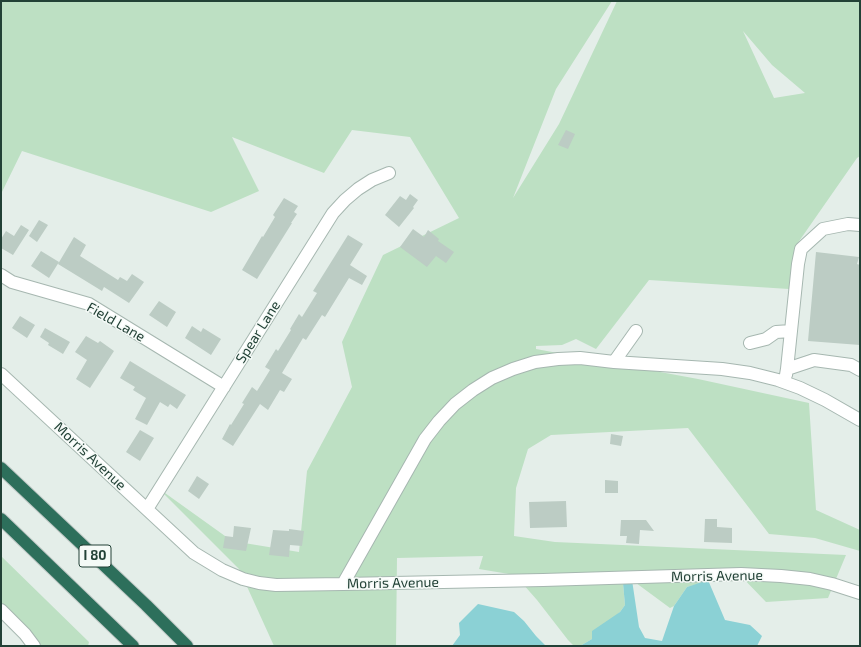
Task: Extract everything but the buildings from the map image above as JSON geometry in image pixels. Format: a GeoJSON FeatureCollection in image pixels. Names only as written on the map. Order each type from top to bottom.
{"type":"FeatureCollection","features":[{"type":"Feature","properties":{"kind":"highway","name":"I 80"},"geometry":{"type":"LineString","coordinates":[[1,468],[146,605],[187,646]]}},
{"type":"Feature","properties":{"kind":"highway","name":"I 80"},"geometry":{"type":"LineString","coordinates":[[1,520],[133,646]]}},
{"type":"Feature","properties":{"kind":"street","name":"Spear Lane"},"geometry":{"type":"LineString","coordinates":[[147,509],[333,213],[358,189],[372,180],[389,173]]}},
{"type":"Feature","properties":{"kind":"street"},"geometry":{"type":"LineString","coordinates":[[785,382],[801,249],[823,229],[848,224],[860,225]]}},
{"type":"Feature","properties":{"kind":"street","name":"Field Lane"},"geometry":{"type":"LineString","coordinates":[[1,275],[12,282],[89,304],[224,387]]}},
{"type":"Feature","properties":{"kind":"street"},"geometry":{"type":"LineString","coordinates":[[614,362],[636,331]]}},
{"type":"Feature","properties":{"kind":"street"},"geometry":{"type":"LineString","coordinates":[[750,343],[766,339],[776,332],[791,331]]}},
{"type":"Feature","properties":{"kind":"street"},"geometry":{"type":"LineString","coordinates":[[343,584],[425,439],[439,421],[455,404],[492,378],[535,362],[580,358],[614,362],[722,369],[750,373],[785,382],[800,388],[826,400],[860,420]]}},
{"type":"Feature","properties":{"kind":"street"},"geometry":{"type":"LineString","coordinates":[[786,369],[814,360],[851,365],[860,370]]}},
{"type":"Feature","properties":{"kind":"street","name":"Morris Avenue"},"geometry":{"type":"LineString","coordinates":[[1,374],[194,553],[222,570],[243,579],[276,585],[543,580],[741,574],[810,579],[860,593]]}},
{"type":"Feature","properties":{"kind":"street"},"geometry":{"type":"LineString","coordinates":[[1,610],[25,634],[34,646]]}},
{"type":"Feature","properties":{"kind":"green space"},"geometry":{"type":"Polygon","coordinates":[[[1,1],[612,1],[556,89],[513,198],[559,124],[617,1],[860,1],[860,156],[857,158],[795,247],[789,289],[649,280],[596,349],[576,339],[562,345],[536,346],[536,349],[698,379],[809,403],[816,510],[860,530],[860,551],[815,538],[769,534],[688,428],[551,435],[528,449],[516,488],[514,536],[555,542],[846,555],[828,598],[766,602],[738,573],[687,587],[674,606],[670,608],[632,580],[623,583],[625,605],[620,612],[592,639],[580,646],[574,646],[515,575],[479,569],[483,556],[397,558],[396,646],[274,646],[239,569],[158,488],[232,541],[299,552],[307,471],[352,387],[342,342],[383,255],[459,218],[410,137],[352,130],[324,173],[232,137],[259,191],[211,212],[22,151],[1,194],[1,1]],[[743,31],[774,98],[805,93],[772,65],[743,31]]]}},
{"type":"Feature","properties":{"kind":"green space"},"geometry":{"type":"Polygon","coordinates":[[[1,556],[89,642],[88,646],[30,646],[1,618],[1,556]]]}},
{"type":"Feature","properties":{"kind":"water"},"geometry":{"type":"Polygon","coordinates":[[[632,580],[639,627],[645,638],[662,641],[674,606],[687,587],[708,580],[725,620],[750,625],[762,636],[757,646],[580,646],[592,639],[592,631],[620,612],[625,605],[623,583],[632,580]]]}},
{"type":"Feature","properties":{"kind":"water"},"geometry":{"type":"Polygon","coordinates":[[[478,604],[514,612],[546,646],[452,646],[460,635],[459,623],[478,604]]]}}]}
